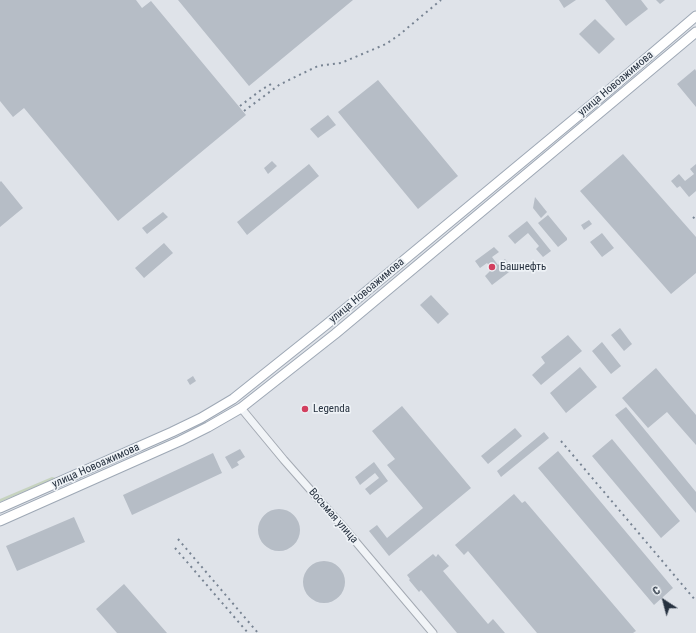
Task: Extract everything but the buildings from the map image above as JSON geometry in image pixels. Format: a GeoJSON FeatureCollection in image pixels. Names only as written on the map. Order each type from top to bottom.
{"type":"FeatureCollection","features":[{"type":"Feature","properties":{"kind":"main road","name":"улица Новоажимова"},"geometry":{"type":"LineString","coordinates":[[0,508],[172,432],[201,418],[233,399],[327,324],[696,16]]}},
{"type":"Feature","properties":{"kind":"main road","name":"улица Новоажимова"},"geometry":{"type":"LineString","coordinates":[[0,520],[180,441],[241,408],[334,334],[696,32]]}},
{"type":"Feature","properties":{"kind":"main road","name":"Восьмая улица"},"geometry":{"type":"LineString","coordinates":[[233,399],[241,408]]}},
{"type":"Feature","properties":{"kind":"street","name":"Восьмая улица"},"geometry":{"type":"LineString","coordinates":[[241,408],[433,633]]}},
{"type":"Feature","properties":{"kind":"green space"},"geometry":{"type":"Polygon","coordinates":[[[52,477],[56,478],[0,502],[0,499],[52,477]]]}},
{"type":"Feature","properties":{"kind":"railway"},"geometry":{"type":"LineString","coordinates":[[244,111],[279,85],[318,66],[341,63],[386,44],[441,0]]}},
{"type":"Feature","properties":{"kind":"railway"},"geometry":{"type":"LineString","coordinates":[[240,106],[273,83]]}},
{"type":"Feature","properties":{"kind":"railway"},"geometry":{"type":"LineString","coordinates":[[693,217],[696,220]]}},
{"type":"Feature","properties":{"kind":"railway"},"geometry":{"type":"LineString","coordinates":[[561,441],[696,601]]}},
{"type":"Feature","properties":{"kind":"railway"},"geometry":{"type":"LineString","coordinates":[[178,539],[258,633]]}},
{"type":"Feature","properties":{"kind":"railway"},"geometry":{"type":"LineString","coordinates":[[175,548],[248,633]]}},
{"type":"Feature","properties":{"kind":"place","name":"Башнефть"},"geometry":{"type":"Point","coordinates":[492,267]}},
{"type":"Feature","properties":{"kind":"place","name":"Legenda"},"geometry":{"type":"Point","coordinates":[305,409]}}]}
